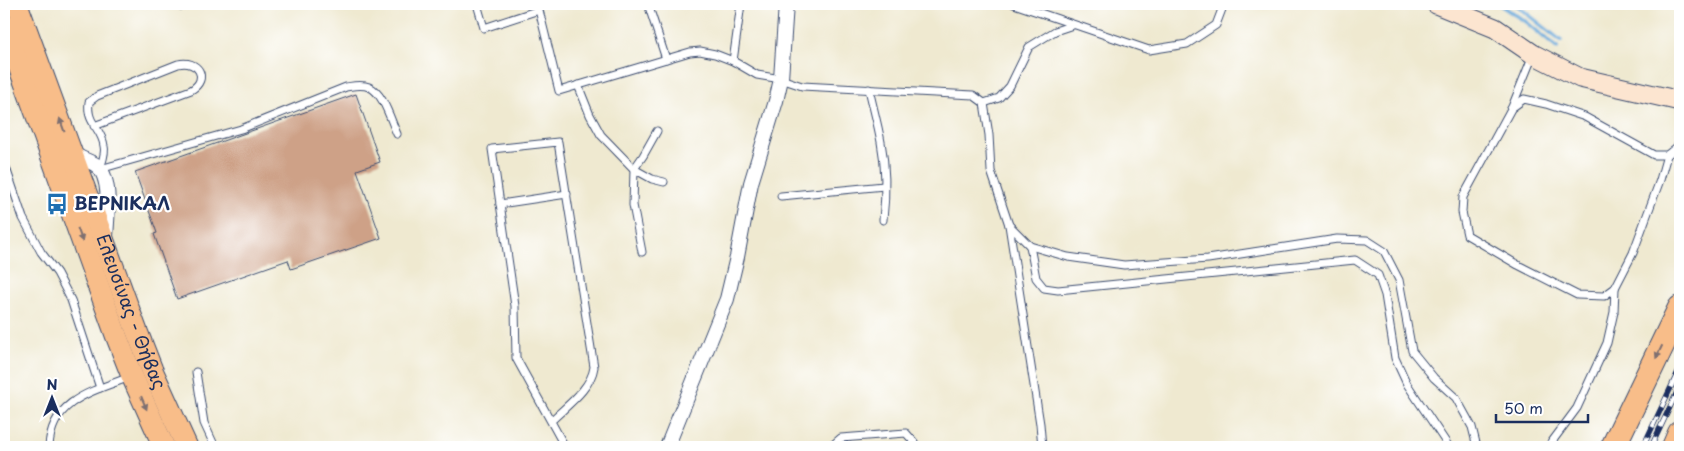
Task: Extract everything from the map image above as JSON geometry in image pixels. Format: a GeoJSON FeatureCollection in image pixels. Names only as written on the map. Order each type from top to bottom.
{"type":"FeatureCollection","features":[{"type":"Feature","properties":{"kind":"highway"},"geometry":{"type":"LineString","coordinates":[[1614,447],[1680,308]]}},
{"type":"Feature","properties":{"kind":"highway"},"geometry":{"type":"LineString","coordinates":[[1674,447],[1680,433]]}},
{"type":"Feature","properties":{"kind":"main road","name":"Ελευσίνας - Θήβας"},"geometry":{"type":"LineString","coordinates":[[17,4],[152,370],[187,447]]}},
{"type":"Feature","properties":{"kind":"main road","name":"Ελευσίνας - Θήβας"},"geometry":{"type":"LineString","coordinates":[[4,25],[132,376],[164,447]]}},
{"type":"Feature","properties":{"kind":"street"},"geometry":{"type":"LineString","coordinates":[[667,447],[726,299],[737,257],[751,183],[781,79],[786,4]]}},
{"type":"Feature","properties":{"kind":"street"},"geometry":{"type":"LineString","coordinates":[[1436,4],[1495,28],[1533,54],[1580,78],[1680,101]]}},
{"type":"Feature","properties":{"kind":"street"},"geometry":{"type":"LineString","coordinates":[[71,151],[76,156],[95,164],[100,169],[107,193],[106,245]]}},
{"type":"Feature","properties":{"kind":"lane"},"geometry":{"type":"LineString","coordinates":[[10,4],[17,4]]}},
{"type":"Feature","properties":{"kind":"lane"},"geometry":{"type":"LineString","coordinates":[[173,4],[181,6],[189,4]]}},
{"type":"Feature","properties":{"kind":"lane"},"geometry":{"type":"LineString","coordinates":[[477,4],[484,28],[539,10],[558,91],[690,52],[700,51],[733,61],[757,75],[781,79],[802,86],[973,95],[984,103],[989,135],[991,171],[1009,225],[1042,447]]}},
{"type":"Feature","properties":{"kind":"lane"},"geometry":{"type":"LineString","coordinates":[[648,4],[666,59]]}},
{"type":"Feature","properties":{"kind":"lane"},"geometry":{"type":"LineString","coordinates":[[733,61],[741,4]]}},
{"type":"Feature","properties":{"kind":"lane"},"geometry":{"type":"LineString","coordinates":[[1014,4],[1149,50],[1187,44],[1216,25],[1224,4]]}},
{"type":"Feature","properties":{"kind":"lane"},"geometry":{"type":"LineString","coordinates":[[984,103],[999,98],[1010,86],[1029,48],[1055,31],[1073,25]]}},
{"type":"Feature","properties":{"kind":"lane"},"geometry":{"type":"LineString","coordinates":[[1533,54],[1512,107],[1463,197],[1462,212],[1467,236],[1518,265],[1577,294],[1604,296],[1615,288]]}},
{"type":"Feature","properties":{"kind":"lane"},"geometry":{"type":"LineString","coordinates":[[94,126],[192,90],[198,84],[201,76],[198,67],[190,63],[182,63],[97,96],[89,102],[88,110],[94,126],[102,138],[104,146],[100,169],[241,129],[346,87],[360,85],[368,86],[381,98],[397,134]]}},
{"type":"Feature","properties":{"kind":"lane"},"geometry":{"type":"LineString","coordinates":[[578,85],[590,115],[601,135],[634,169],[652,179],[664,182]]}},
{"type":"Feature","properties":{"kind":"lane"},"geometry":{"type":"LineString","coordinates":[[869,89],[881,142],[884,186],[883,220]]}},
{"type":"Feature","properties":{"kind":"lane"},"geometry":{"type":"LineString","coordinates":[[1512,107],[1524,99],[1546,104],[1585,117],[1654,155],[1667,156]]}},
{"type":"Feature","properties":{"kind":"lane"},"geometry":{"type":"LineString","coordinates":[[642,252],[633,205],[634,169],[657,130]]}},
{"type":"Feature","properties":{"kind":"lane"},"geometry":{"type":"LineString","coordinates":[[1548,447],[1577,408],[1608,343],[1614,312],[1615,288],[1632,253],[1660,180],[1667,156],[1678,146],[1680,141]]}},
{"type":"Feature","properties":{"kind":"lane"},"geometry":{"type":"LineString","coordinates":[[551,421],[584,388],[592,376],[594,367],[558,142],[492,149],[516,306],[516,358],[565,447]]}},
{"type":"Feature","properties":{"kind":"lane"},"geometry":{"type":"LineString","coordinates":[[4,162],[22,218],[41,252],[57,273],[71,300],[100,388]]}},
{"type":"Feature","properties":{"kind":"lane"},"geometry":{"type":"LineString","coordinates":[[781,196],[884,186]]}},
{"type":"Feature","properties":{"kind":"lane"},"geometry":{"type":"LineString","coordinates":[[500,204],[567,194]]}},
{"type":"Feature","properties":{"kind":"lane"},"geometry":{"type":"LineString","coordinates":[[1009,225],[1030,246],[1068,257],[1124,265],[1208,259],[1337,239],[1367,240],[1384,251],[1399,280],[1412,351],[1434,378],[1456,398],[1472,427],[1477,447]]}},
{"type":"Feature","properties":{"kind":"lane"},"geometry":{"type":"LineString","coordinates":[[1030,246],[1036,278],[1044,288],[1058,290],[1355,260],[1378,275],[1385,295],[1395,358],[1408,384],[1449,447]]}},
{"type":"Feature","properties":{"kind":"lane"},"geometry":{"type":"LineString","coordinates":[[196,372],[204,423],[215,447]]}},
{"type":"Feature","properties":{"kind":"lane"},"geometry":{"type":"LineString","coordinates":[[49,447],[53,426],[59,415],[70,404],[85,393],[132,376]]}},
{"type":"Feature","properties":{"kind":"lane"},"geometry":{"type":"LineString","coordinates":[[833,447],[841,438],[906,432],[916,447]]}},
{"type":"Feature","properties":{"kind":"building"},"geometry":{"type":"Polygon","coordinates":[[[356,94],[380,162],[357,170],[381,238],[291,269],[288,260],[177,299],[154,234],[157,233],[135,172],[356,94]]]}},
{"type":"Feature","properties":{"kind":"waterway"},"geometry":{"type":"LineString","coordinates":[[1499,4],[1526,22],[1557,48]]}},
{"type":"Feature","properties":{"kind":"waterway"},"geometry":{"type":"LineString","coordinates":[[1515,4],[1561,41]]}},
{"type":"Feature","properties":{"kind":"railway"},"geometry":{"type":"LineString","coordinates":[[1643,447],[1680,368]]}},
{"type":"Feature","properties":{"kind":"railway"},"geometry":{"type":"LineString","coordinates":[[1651,447],[1680,386]]}},
{"type":"Feature","properties":{"kind":"place","name":"ΒΕΡΝΙΚΑΛ"},"geometry":{"type":"Point","coordinates":[57,204]}}]}
